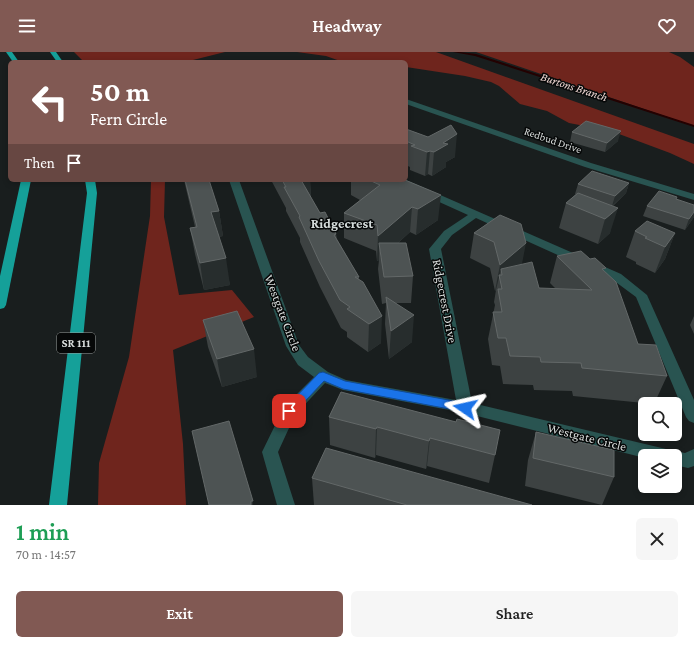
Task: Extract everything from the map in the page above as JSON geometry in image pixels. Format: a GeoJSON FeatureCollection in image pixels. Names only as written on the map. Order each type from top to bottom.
{"type":"FeatureCollection","features":[{"type":"Feature","properties":{"kind":"highway"},"geometry":{"type":"LineString","coordinates":[[0,305],[26,182]]}},
{"type":"Feature","properties":{"kind":"highway","name":"SR 111"},"geometry":{"type":"LineString","coordinates":[[58,505],[92,193],[90,182]]}},
{"type":"Feature","properties":{"kind":"street","name":"Redbud Drive"},"geometry":{"type":"LineString","coordinates":[[408,102],[588,165],[694,197]]}},
{"type":"Feature","properties":{"kind":"street","name":"Westgate Circle"},"geometry":{"type":"LineString","coordinates":[[235,182],[293,346],[303,361],[323,376],[343,385],[465,408],[638,449]]}},
{"type":"Feature","properties":{"kind":"street"},"geometry":{"type":"LineString","coordinates":[[403,182],[617,277],[641,295],[694,417]]}},
{"type":"Feature","properties":{"kind":"street","name":"Ridgecrest Drive"},"geometry":{"type":"LineString","coordinates":[[465,408],[435,249],[440,239],[453,228],[476,214]]}},
{"type":"Feature","properties":{"kind":"street"},"geometry":{"type":"LineString","coordinates":[[286,505],[270,452],[289,411],[323,376]]}},
{"type":"Feature","properties":{"kind":"shaded area"},"geometry":{"type":"Polygon","coordinates":[[[74,52],[225,52],[193,60],[82,60],[74,52]]]}},
{"type":"Feature","properties":{"kind":"shaded area"},"geometry":{"type":"Polygon","coordinates":[[[297,52],[436,52],[694,144],[694,164],[670,153],[611,131],[569,123],[547,111],[520,104],[499,86],[491,82],[465,76],[408,67],[408,60],[337,60],[326,56],[297,52]]]}},
{"type":"Feature","properties":{"kind":"shaded area"},"geometry":{"type":"Polygon","coordinates":[[[476,52],[669,52],[680,57],[694,67],[694,126],[476,52]]]}},
{"type":"Feature","properties":{"kind":"shaded area"},"geometry":{"type":"Polygon","coordinates":[[[151,182],[165,182],[164,217],[179,295],[232,290],[254,317],[173,350],[183,444],[186,505],[98,505],[99,463],[129,357],[150,216],[151,182]]]}},
{"type":"Feature","properties":{"kind":"building"},"geometry":{"type":"Polygon","coordinates":[[[586,121],[621,131],[607,143],[572,132],[586,121]]]}},
{"type":"Feature","properties":{"kind":"building"},"geometry":{"type":"Polygon","coordinates":[[[451,125],[457,134],[443,143],[448,144],[434,152],[427,152],[411,146],[415,145],[408,142],[408,130],[428,137],[451,125]]]}},
{"type":"Feature","properties":{"kind":"building"},"geometry":{"type":"Polygon","coordinates":[[[592,171],[629,183],[615,196],[578,184],[592,171]]]}},
{"type":"Feature","properties":{"kind":"building"},"geometry":{"type":"Polygon","coordinates":[[[408,181],[441,195],[418,209],[412,207],[378,236],[377,225],[344,213],[380,185],[373,182],[408,181]]]}},
{"type":"Feature","properties":{"kind":"building"},"geometry":{"type":"Polygon","coordinates":[[[186,182],[210,182],[219,211],[211,212],[226,258],[200,263],[190,228],[197,227],[186,182]]]}},
{"type":"Feature","properties":{"kind":"building"},"geometry":{"type":"Polygon","coordinates":[[[283,182],[302,182],[320,213],[325,212],[336,234],[334,235],[359,277],[355,277],[363,282],[382,316],[369,324],[347,309],[350,307],[340,300],[319,261],[299,217],[300,216],[284,187],[286,187],[283,182]]]}},
{"type":"Feature","properties":{"kind":"building"},"geometry":{"type":"Polygon","coordinates":[[[659,191],[694,205],[694,212],[689,219],[647,206],[659,191]]]}},
{"type":"Feature","properties":{"kind":"building"},"geometry":{"type":"Polygon","coordinates":[[[578,193],[618,208],[605,219],[566,203],[578,193]]]}},
{"type":"Feature","properties":{"kind":"building"},"geometry":{"type":"Polygon","coordinates":[[[500,215],[521,224],[526,243],[500,265],[494,242],[474,233],[500,215]]]}},
{"type":"Feature","properties":{"kind":"building"},"geometry":{"type":"Polygon","coordinates":[[[647,221],[675,233],[665,247],[645,238],[647,237],[635,231],[647,221]]]}},
{"type":"Feature","properties":{"kind":"building"},"geometry":{"type":"Polygon","coordinates":[[[379,243],[406,243],[413,276],[384,277],[379,243]]]}},
{"type":"Feature","properties":{"kind":"building"},"geometry":{"type":"Polygon","coordinates":[[[581,251],[590,259],[595,258],[606,268],[602,269],[616,282],[638,344],[656,345],[667,376],[582,368],[581,363],[541,362],[540,357],[510,356],[506,338],[498,338],[493,312],[502,312],[498,289],[502,289],[499,275],[502,275],[501,269],[532,262],[539,288],[592,290],[557,256],[581,251]]]}},
{"type":"Feature","properties":{"kind":"building"},"geometry":{"type":"Polygon","coordinates":[[[386,297],[414,315],[391,331],[386,297]]]}},
{"type":"Feature","properties":{"kind":"building"},"geometry":{"type":"Polygon","coordinates":[[[237,311],[254,349],[217,359],[203,320],[237,311]]]}},
{"type":"Feature","properties":{"kind":"building"},"geometry":{"type":"Polygon","coordinates":[[[341,392],[456,422],[457,419],[500,430],[495,455],[430,438],[429,441],[377,427],[376,429],[329,417],[341,392]]]}},
{"type":"Feature","properties":{"kind":"building"},"geometry":{"type":"Polygon","coordinates":[[[229,421],[253,501],[251,501],[251,505],[209,505],[192,431],[229,421]]]}},
{"type":"Feature","properties":{"kind":"building"},"geometry":{"type":"Polygon","coordinates":[[[536,432],[614,450],[614,477],[533,458],[536,432]]]}},
{"type":"Feature","properties":{"kind":"building"},"geometry":{"type":"Polygon","coordinates":[[[326,448],[532,505],[407,505],[312,478],[326,448]]]}},
{"type":"Feature","properties":{"kind":"waterway","name":"Burtons Branch"},"geometry":{"type":"LineString","coordinates":[[454,52],[475,55],[694,126]]}},
{"type":"Feature","properties":{"kind":"district","name":"Ridgecrest"},"geometry":{"type":"Point","coordinates":[342,223]}},
{"type":"Feature","properties":{"kind":"route"},"geometry":{"type":"LineString","coordinates":[[289,411],[323,376],[343,385],[465,408]]}}]}
